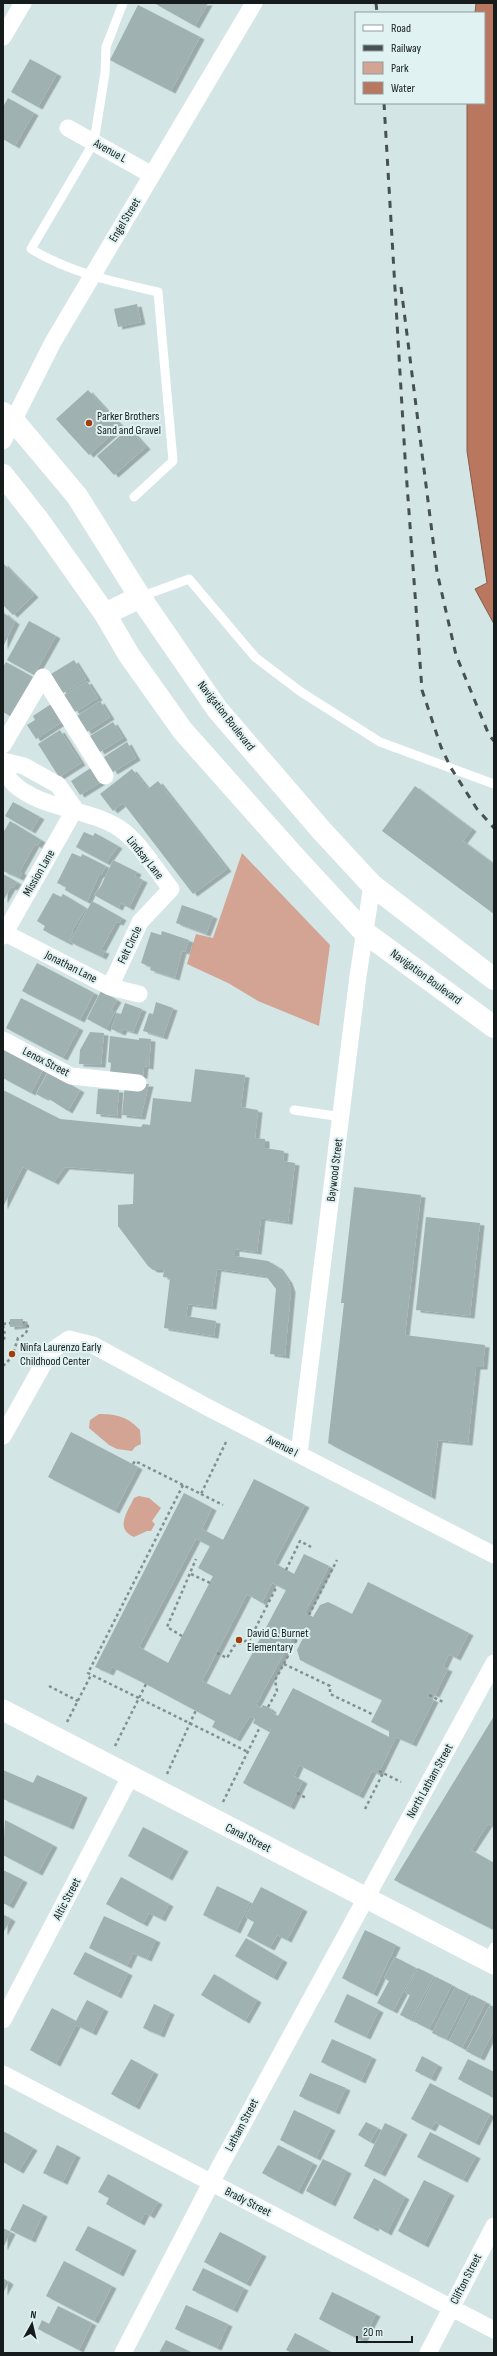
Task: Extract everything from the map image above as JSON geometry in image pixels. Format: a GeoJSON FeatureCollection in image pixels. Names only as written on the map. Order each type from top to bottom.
{"type":"FeatureCollection","features":[{"type":"Feature","properties":{"kind":"main road","name":"Navigation Boulevard"},"geometry":{"type":"LineString","coordinates":[[8,417],[77,496],[140,597],[217,709],[322,831],[372,885],[494,980]]}},
{"type":"Feature","properties":{"kind":"main road","name":"Navigation Boulevard"},"geometry":{"type":"LineString","coordinates":[[3,475],[40,522],[105,614],[130,655],[183,731],[294,856],[364,932],[494,1027]]}},
{"type":"Feature","properties":{"kind":"main road"},"geometry":{"type":"LineString","coordinates":[[105,614],[140,597]]}},
{"type":"Feature","properties":{"kind":"street"},"geometry":{"type":"LineString","coordinates":[[3,37],[23,3]]}},
{"type":"Feature","properties":{"kind":"street","name":"Engel Street"},"geometry":{"type":"LineString","coordinates":[[3,441],[8,417],[254,3]]}},
{"type":"Feature","properties":{"kind":"street","name":"Avenue L"},"geometry":{"type":"LineString","coordinates":[[68,128],[152,175]]}},
{"type":"Feature","properties":{"kind":"street"},"geometry":{"type":"LineString","coordinates":[[3,744],[42,677],[105,776]]}},
{"type":"Feature","properties":{"kind":"street"},"geometry":{"type":"LineString","coordinates":[[3,761],[24,766],[58,785],[75,809]]}},
{"type":"Feature","properties":{"kind":"street","name":"Lindsay Lane"},"geometry":{"type":"LineString","coordinates":[[3,769],[14,784],[50,804],[75,809],[104,820],[125,833],[171,888]]}},
{"type":"Feature","properties":{"kind":"street","name":"Mission Lane"},"geometry":{"type":"LineString","coordinates":[[4,934],[75,809]]}},
{"type":"Feature","properties":{"kind":"street","name":"Baywood Street"},"geometry":{"type":"LineString","coordinates":[[299,1454],[364,932],[372,885]]}},
{"type":"Feature","properties":{"kind":"street","name":"Felt Circle"},"geometry":{"type":"LineString","coordinates":[[110,987],[140,922],[171,888]]}},
{"type":"Feature","properties":{"kind":"street","name":"Jonathan Lane"},"geometry":{"type":"LineString","coordinates":[[4,934],[110,987],[140,994]]}},
{"type":"Feature","properties":{"kind":"street","name":"Lenox Street"},"geometry":{"type":"LineString","coordinates":[[3,1040],[71,1076],[138,1083]]}},
{"type":"Feature","properties":{"kind":"street","name":"Avenue I"},"geometry":{"type":"LineString","coordinates":[[3,1436],[50,1352],[69,1339],[93,1345],[494,1555]]}},
{"type":"Feature","properties":{"kind":"street","name":"North Latham Street"},"geometry":{"type":"LineString","coordinates":[[364,1898],[494,1663]]}},
{"type":"Feature","properties":{"kind":"street","name":"Canal Street"},"geometry":{"type":"LineString","coordinates":[[3,1710],[364,1898],[492,1957]]}},
{"type":"Feature","properties":{"kind":"street","name":"Altic Street"},"geometry":{"type":"LineString","coordinates":[[3,2020],[130,1777]]}},
{"type":"Feature","properties":{"kind":"street","name":"Latham Street"},"geometry":{"type":"LineString","coordinates":[[123,2353],[211,2183],[364,1898]]}},
{"type":"Feature","properties":{"kind":"street","name":"Brady Street"},"geometry":{"type":"LineString","coordinates":[[3,2074],[494,2330]]}},
{"type":"Feature","properties":{"kind":"street","name":"Clifton Street"},"geometry":{"type":"LineString","coordinates":[[428,2353],[494,2226]]}},
{"type":"Feature","properties":{"kind":"lane"},"geometry":{"type":"LineString","coordinates":[[123,3],[106,47],[105,73],[94,142],[31,249],[54,263],[92,277],[158,292],[173,461],[134,497]]}},
{"type":"Feature","properties":{"kind":"lane"},"geometry":{"type":"LineString","coordinates":[[140,597],[189,579],[255,657],[301,692],[380,742],[494,784]]}},
{"type":"Feature","properties":{"kind":"lane"},"geometry":{"type":"LineString","coordinates":[[294,1110],[342,1117]]}},
{"type":"Feature","properties":{"kind":"path"},"geometry":{"type":"LineString","coordinates":[[3,1366],[12,1357],[18,1338],[25,1335],[28,1331],[28,1326],[23,1322]]}},
{"type":"Feature","properties":{"kind":"path"},"geometry":{"type":"LineString","coordinates":[[3,1343],[5,1335],[3,1324],[10,1323]]}},
{"type":"Feature","properties":{"kind":"path"},"geometry":{"type":"LineString","coordinates":[[201,1494],[226,1442]]}},
{"type":"Feature","properties":{"kind":"path"},"geometry":{"type":"LineString","coordinates":[[133,1464],[135,1461],[223,1505]]}},
{"type":"Feature","properties":{"kind":"path"},"geometry":{"type":"LineString","coordinates":[[183,1485],[108,1637],[88,1673],[248,1752]]}},
{"type":"Feature","properties":{"kind":"path"},"geometry":{"type":"LineString","coordinates":[[286,1570],[300,1541],[311,1547]]}},
{"type":"Feature","properties":{"kind":"path"},"geometry":{"type":"LineString","coordinates":[[182,1636],[167,1628],[178,1605],[177,1600],[191,1574],[196,1559]]}},
{"type":"Feature","properties":{"kind":"path"},"geometry":{"type":"LineString","coordinates":[[309,1614],[337,1560]]}},
{"type":"Feature","properties":{"kind":"path"},"geometry":{"type":"LineString","coordinates":[[191,1574],[210,1582]]}},
{"type":"Feature","properties":{"kind":"path"},"geometry":{"type":"LineString","coordinates":[[217,1653],[228,1658],[234,1646],[250,1639],[277,1586]]}},
{"type":"Feature","properties":{"kind":"path"},"geometry":{"type":"LineString","coordinates":[[268,1707],[277,1691],[275,1680],[301,1632]]}},
{"type":"Feature","properties":{"kind":"path"},"geometry":{"type":"LineString","coordinates":[[284,1664],[330,1686],[330,1694],[374,1715]]}},
{"type":"Feature","properties":{"kind":"path"},"geometry":{"type":"LineString","coordinates":[[66,1722],[92,1675]]}},
{"type":"Feature","properties":{"kind":"path"},"geometry":{"type":"LineString","coordinates":[[114,1748],[146,1684]]}},
{"type":"Feature","properties":{"kind":"path"},"geometry":{"type":"LineString","coordinates":[[49,1686],[78,1701]]}},
{"type":"Feature","properties":{"kind":"path"},"geometry":{"type":"LineString","coordinates":[[429,1695],[445,1703]]}},
{"type":"Feature","properties":{"kind":"path"},"geometry":{"type":"LineString","coordinates":[[166,1775],[196,1710]]}},
{"type":"Feature","properties":{"kind":"path"},"geometry":{"type":"LineString","coordinates":[[223,1803],[260,1727]]}},
{"type":"Feature","properties":{"kind":"path"},"geometry":{"type":"LineString","coordinates":[[379,1771],[401,1782]]}},
{"type":"Feature","properties":{"kind":"path"},"geometry":{"type":"LineString","coordinates":[[365,1809],[383,1773]]}},
{"type":"Feature","properties":{"kind":"path"},"geometry":{"type":"LineString","coordinates":[[297,1793],[306,1798]]}},
{"type":"Feature","properties":{"kind":"green space"},"geometry":{"type":"Polygon","coordinates":[[[242,853],[330,945],[319,1026],[258,1001],[228,983],[187,964],[196,934],[213,938],[242,853]]]}},
{"type":"Feature","properties":{"kind":"green space"},"geometry":{"type":"Polygon","coordinates":[[[99,1414],[122,1417],[131,1422],[140,1430],[141,1444],[135,1447],[132,1451],[117,1449],[109,1445],[89,1428],[90,1420],[99,1414]]]}},
{"type":"Feature","properties":{"kind":"green space"},"geometry":{"type":"Polygon","coordinates":[[[139,1496],[149,1498],[161,1508],[152,1521],[155,1524],[151,1531],[147,1531],[134,1537],[128,1534],[125,1529],[124,1519],[134,1498],[139,1496]]]}},
{"type":"Feature","properties":{"kind":"water"},"geometry":{"type":"Polygon","coordinates":[[[476,3],[494,3],[494,624],[475,589],[487,583],[467,451],[467,104],[485,104],[485,12],[475,12],[476,3]]]}},
{"type":"Feature","properties":{"kind":"building"},"geometry":{"type":"Polygon","coordinates":[[[154,3],[208,3],[195,26],[154,3]]]}},
{"type":"Feature","properties":{"kind":"building"},"geometry":{"type":"Polygon","coordinates":[[[138,5],[200,37],[171,91],[110,60],[138,5]]]}},
{"type":"Feature","properties":{"kind":"building"},"geometry":{"type":"Polygon","coordinates":[[[30,59],[57,74],[38,107],[11,92],[30,59]]]}},
{"type":"Feature","properties":{"kind":"building"},"geometry":{"type":"Polygon","coordinates":[[[8,98],[34,113],[15,146],[3,139],[3,107],[8,98]]]}},
{"type":"Feature","properties":{"kind":"building"},"geometry":{"type":"Polygon","coordinates":[[[137,304],[141,322],[118,327],[114,309],[137,304]]]}},
{"type":"Feature","properties":{"kind":"building","name":"Parker Brothers Sand and Gravel"},"geometry":{"type":"Polygon","coordinates":[[[88,390],[121,426],[89,455],[56,419],[88,390]]]}},
{"type":"Feature","properties":{"kind":"building"},"geometry":{"type":"Polygon","coordinates":[[[129,428],[146,447],[114,475],[97,456],[129,428]]]}},
{"type":"Feature","properties":{"kind":"building"},"geometry":{"type":"Polygon","coordinates":[[[3,563],[34,595],[13,615],[3,605],[3,563]]]}},
{"type":"Feature","properties":{"kind":"building"},"geometry":{"type":"Polygon","coordinates":[[[3,612],[15,622],[3,647],[3,612]]]}},
{"type":"Feature","properties":{"kind":"building"},"geometry":{"type":"Polygon","coordinates":[[[29,621],[56,636],[34,675],[7,660],[29,621]]]}},
{"type":"Feature","properties":{"kind":"building"},"geometry":{"type":"Polygon","coordinates":[[[74,660],[86,679],[63,693],[51,674],[74,660]]]}},
{"type":"Feature","properties":{"kind":"building"},"geometry":{"type":"Polygon","coordinates":[[[6,662],[33,677],[10,716],[3,712],[3,667],[6,662]]]}},
{"type":"Feature","properties":{"kind":"building"},"geometry":{"type":"Polygon","coordinates":[[[87,681],[98,698],[75,712],[64,695],[87,681]]]}},
{"type":"Feature","properties":{"kind":"building"},"geometry":{"type":"Polygon","coordinates":[[[100,701],[110,717],[87,732],[77,716],[100,701]]]}},
{"type":"Feature","properties":{"kind":"building"},"geometry":{"type":"Polygon","coordinates":[[[54,702],[65,720],[36,739],[27,725],[35,720],[33,716],[54,702]]]}},
{"type":"Feature","properties":{"kind":"building"},"geometry":{"type":"Polygon","coordinates":[[[113,722],[123,738],[100,752],[90,736],[113,722]]]}},
{"type":"Feature","properties":{"kind":"building"},"geometry":{"type":"Polygon","coordinates":[[[60,730],[81,763],[59,777],[38,744],[60,730]]]}},
{"type":"Feature","properties":{"kind":"building"},"geometry":{"type":"Polygon","coordinates":[[[127,742],[136,758],[113,772],[104,757],[127,742]]]}},
{"type":"Feature","properties":{"kind":"building"},"geometry":{"type":"Polygon","coordinates":[[[92,767],[101,782],[80,795],[71,781],[92,767]]]}},
{"type":"Feature","properties":{"kind":"building"},"geometry":{"type":"Polygon","coordinates":[[[132,769],[148,789],[158,781],[227,869],[193,894],[123,803],[113,811],[100,794],[132,769]]]}},
{"type":"Feature","properties":{"kind":"building"},"geometry":{"type":"Polygon","coordinates":[[[415,786],[472,829],[463,841],[494,864],[494,914],[382,831],[415,786]]]}},
{"type":"Feature","properties":{"kind":"building"},"geometry":{"type":"Polygon","coordinates":[[[13,802],[40,817],[31,831],[5,816],[13,802]]]}},
{"type":"Feature","properties":{"kind":"building"},"geometry":{"type":"Polygon","coordinates":[[[10,821],[41,840],[37,846],[35,844],[20,871],[22,873],[19,878],[3,871],[3,833],[10,821]]]}},
{"type":"Feature","properties":{"kind":"building"},"geometry":{"type":"Polygon","coordinates":[[[84,832],[93,836],[95,833],[118,846],[106,863],[76,847],[84,832]]]}},
{"type":"Feature","properties":{"kind":"building"},"geometry":{"type":"Polygon","coordinates":[[[72,853],[81,857],[82,854],[106,866],[101,875],[99,875],[87,902],[65,890],[66,887],[57,883],[72,853]]]}},
{"type":"Feature","properties":{"kind":"building"},"geometry":{"type":"Polygon","coordinates":[[[113,860],[137,872],[135,876],[143,880],[129,908],[121,903],[118,908],[94,895],[101,886],[113,860]]]}},
{"type":"Feature","properties":{"kind":"building"},"geometry":{"type":"Polygon","coordinates":[[[3,874],[17,882],[13,888],[11,887],[3,901],[3,874]]]}},
{"type":"Feature","properties":{"kind":"building"},"geometry":{"type":"Polygon","coordinates":[[[53,893],[61,897],[63,894],[86,908],[72,931],[73,932],[68,943],[43,930],[45,926],[37,921],[53,893]]]}},
{"type":"Feature","properties":{"kind":"building"},"geometry":{"type":"Polygon","coordinates":[[[92,901],[122,918],[119,923],[116,922],[101,950],[105,951],[102,957],[70,942],[92,901]]]}},
{"type":"Feature","properties":{"kind":"building"},"geometry":{"type":"Polygon","coordinates":[[[182,905],[213,916],[206,934],[176,923],[182,905]]]}},
{"type":"Feature","properties":{"kind":"building"},"geometry":{"type":"Polygon","coordinates":[[[162,931],[189,940],[185,952],[182,951],[175,978],[150,970],[151,967],[141,963],[151,932],[161,935],[162,931]]]}},
{"type":"Feature","properties":{"kind":"building"},"geometry":{"type":"Polygon","coordinates":[[[37,963],[94,993],[80,1020],[22,991],[37,963]]]}},
{"type":"Feature","properties":{"kind":"building"},"geometry":{"type":"Polygon","coordinates":[[[101,991],[117,1000],[111,1010],[115,1012],[106,1029],[87,1019],[101,991]]]}},
{"type":"Feature","properties":{"kind":"building"},"geometry":{"type":"Polygon","coordinates":[[[21,998],[79,1028],[63,1058],[6,1028],[21,998]]]}},
{"type":"Feature","properties":{"kind":"building"},"geometry":{"type":"Polygon","coordinates":[[[156,1002],[173,1008],[163,1037],[143,1031],[149,1013],[153,1014],[156,1002]]]}},
{"type":"Feature","properties":{"kind":"building"},"geometry":{"type":"Polygon","coordinates":[[[125,1003],[142,1009],[133,1032],[123,1029],[121,1033],[111,1029],[117,1013],[121,1014],[125,1003]]]}},
{"type":"Feature","properties":{"kind":"building"},"geometry":{"type":"Polygon","coordinates":[[[90,1032],[104,1033],[101,1065],[79,1064],[80,1050],[90,1032]]]}},
{"type":"Feature","properties":{"kind":"building"},"geometry":{"type":"Polygon","coordinates":[[[110,1036],[139,1040],[139,1038],[151,1039],[149,1067],[144,1066],[143,1076],[110,1073],[111,1063],[108,1062],[110,1036]]]}},
{"type":"Feature","properties":{"kind":"building"},"geometry":{"type":"Polygon","coordinates":[[[3,1048],[45,1066],[31,1093],[3,1078],[3,1048]]]}},
{"type":"Feature","properties":{"kind":"building"},"geometry":{"type":"Polygon","coordinates":[[[195,1069],[245,1075],[241,1107],[258,1110],[255,1138],[265,1139],[265,1148],[284,1151],[283,1161],[295,1163],[288,1222],[261,1218],[257,1252],[235,1249],[235,1256],[268,1261],[278,1267],[288,1281],[291,1290],[285,1356],[270,1354],[276,1289],[266,1276],[217,1269],[212,1307],[188,1304],[186,1316],[216,1321],[214,1336],[164,1328],[170,1278],[163,1277],[164,1270],[153,1270],[148,1266],[118,1226],[118,1205],[133,1204],[134,1172],[65,1167],[54,1182],[23,1167],[3,1207],[3,1090],[60,1119],[141,1127],[143,1124],[150,1125],[153,1098],[191,1102],[195,1069]]]}},
{"type":"Feature","properties":{"kind":"building"},"geometry":{"type":"Polygon","coordinates":[[[48,1072],[80,1090],[68,1111],[46,1097],[44,1098],[36,1094],[48,1072]]]}},
{"type":"Feature","properties":{"kind":"building"},"geometry":{"type":"Polygon","coordinates":[[[125,1084],[149,1084],[141,1117],[122,1115],[125,1084]]]}},
{"type":"Feature","properties":{"kind":"building"},"geometry":{"type":"Polygon","coordinates":[[[98,1089],[119,1090],[117,1116],[96,1114],[98,1089]]]}},
{"type":"Feature","properties":{"kind":"building"},"geometry":{"type":"Polygon","coordinates":[[[354,1187],[421,1195],[405,1335],[485,1345],[483,1367],[476,1367],[468,1443],[438,1440],[431,1497],[328,1443],[344,1303],[341,1303],[354,1187]]]}},
{"type":"Feature","properties":{"kind":"building"},"geometry":{"type":"Polygon","coordinates":[[[426,1217],[480,1223],[470,1316],[416,1310],[426,1217]]]}},
{"type":"Feature","properties":{"kind":"building"},"geometry":{"type":"Polygon","coordinates":[[[10,1319],[23,1319],[23,1326],[10,1327],[10,1319]]]}},
{"type":"Feature","properties":{"kind":"building"},"geometry":{"type":"Polygon","coordinates":[[[71,1432],[138,1467],[115,1511],[48,1477],[71,1432]]]}},
{"type":"Feature","properties":{"kind":"building"},"geometry":{"type":"Polygon","coordinates":[[[254,1479],[305,1505],[274,1563],[294,1574],[304,1554],[329,1566],[305,1613],[313,1617],[320,1605],[328,1602],[352,1614],[368,1582],[469,1633],[456,1658],[449,1654],[443,1667],[448,1669],[435,1695],[430,1693],[428,1697],[434,1700],[412,1744],[396,1737],[378,1774],[372,1771],[359,1796],[299,1765],[294,1776],[303,1781],[290,1807],[243,1783],[271,1730],[268,1728],[266,1730],[253,1723],[255,1719],[250,1716],[236,1739],[212,1727],[215,1721],[146,1684],[112,1667],[109,1673],[95,1667],[184,1493],[212,1508],[202,1529],[223,1540],[254,1479]],[[196,1539],[139,1647],[168,1663],[213,1576],[198,1568],[210,1546],[196,1539]],[[272,1583],[262,1603],[247,1594],[202,1681],[230,1695],[286,1590],[272,1583]],[[297,1629],[256,1705],[261,1708],[263,1705],[268,1707],[272,1710],[271,1712],[278,1716],[293,1688],[389,1737],[389,1731],[371,1722],[382,1700],[300,1660],[297,1650],[305,1634],[297,1629]]]}},
{"type":"Feature","properties":{"kind":"building"},"geometry":{"type":"Polygon","coordinates":[[[494,1716],[494,1827],[488,1824],[471,1850],[494,1863],[494,1930],[394,1880],[494,1716]]]}},
{"type":"Feature","properties":{"kind":"building"},"geometry":{"type":"Polygon","coordinates":[[[3,1770],[33,1783],[37,1775],[83,1795],[69,1827],[3,1799],[3,1770]]]}},
{"type":"Feature","properties":{"kind":"building"},"geometry":{"type":"Polygon","coordinates":[[[5,1820],[53,1845],[38,1873],[3,1855],[5,1820]]]}},
{"type":"Feature","properties":{"kind":"building"},"geometry":{"type":"Polygon","coordinates":[[[143,1827],[184,1849],[168,1878],[128,1856],[143,1827]]]}},
{"type":"Feature","properties":{"kind":"building"},"geometry":{"type":"Polygon","coordinates":[[[3,1870],[23,1880],[9,1906],[3,1903],[3,1870]]]}},
{"type":"Feature","properties":{"kind":"building"},"geometry":{"type":"Polygon","coordinates":[[[121,1877],[169,1904],[161,1919],[149,1913],[143,1924],[106,1904],[121,1877]]]}},
{"type":"Feature","properties":{"kind":"building"},"geometry":{"type":"Polygon","coordinates":[[[217,1886],[250,1902],[236,1931],[203,1915],[217,1886]]]}},
{"type":"Feature","properties":{"kind":"building"},"geometry":{"type":"Polygon","coordinates":[[[261,1887],[303,1909],[287,1940],[277,1935],[270,1948],[247,1936],[254,1922],[245,1917],[261,1887]]]}},
{"type":"Feature","properties":{"kind":"building"},"geometry":{"type":"Polygon","coordinates":[[[3,1914],[11,1919],[3,1933],[3,1914]]]}},
{"type":"Feature","properties":{"kind":"building"},"geometry":{"type":"Polygon","coordinates":[[[104,1916],[156,1940],[147,1959],[133,1953],[127,1966],[89,1948],[104,1916]]]}},
{"type":"Feature","properties":{"kind":"building"},"geometry":{"type":"Polygon","coordinates":[[[365,1930],[396,1945],[373,1994],[342,1978],[365,1930]]]}},
{"type":"Feature","properties":{"kind":"building"},"geometry":{"type":"Polygon","coordinates":[[[246,1938],[283,1960],[273,1978],[235,1956],[246,1938]]]}},
{"type":"Feature","properties":{"kind":"building"},"geometry":{"type":"Polygon","coordinates":[[[85,1952],[128,1973],[117,1996],[73,1974],[85,1952]]]}},
{"type":"Feature","properties":{"kind":"building"},"geometry":{"type":"Polygon","coordinates":[[[395,1957],[416,1968],[393,2011],[377,2003],[389,1981],[384,1978],[395,1957]]]}},
{"type":"Feature","properties":{"kind":"building"},"geometry":{"type":"Polygon","coordinates":[[[418,1968],[434,1976],[411,2020],[400,2015],[410,1995],[405,1993],[418,1968]]]}},
{"type":"Feature","properties":{"kind":"building"},"geometry":{"type":"Polygon","coordinates":[[[214,1974],[257,2000],[245,2021],[201,1995],[214,1974]]]}},
{"type":"Feature","properties":{"kind":"building"},"geometry":{"type":"Polygon","coordinates":[[[436,1977],[452,1985],[429,2029],[413,2021],[436,1977]]]}},
{"type":"Feature","properties":{"kind":"building"},"geometry":{"type":"Polygon","coordinates":[[[455,1987],[469,1994],[446,2039],[432,2033],[455,1987]]]}},
{"type":"Feature","properties":{"kind":"building"},"geometry":{"type":"Polygon","coordinates":[[[347,1994],[379,2010],[366,2037],[334,2022],[347,1994]]]}},
{"type":"Feature","properties":{"kind":"building"},"geometry":{"type":"Polygon","coordinates":[[[472,1995],[486,2002],[462,2048],[449,2041],[472,1995]]]}},
{"type":"Feature","properties":{"kind":"building"},"geometry":{"type":"Polygon","coordinates":[[[87,2000],[104,2009],[92,2033],[76,2025],[56,2064],[30,2050],[52,2008],[76,2021],[87,2000]]]}},
{"type":"Feature","properties":{"kind":"building"},"geometry":{"type":"Polygon","coordinates":[[[154,2004],[170,2012],[160,2035],[143,2028],[154,2004]]]}},
{"type":"Feature","properties":{"kind":"building"},"geometry":{"type":"Polygon","coordinates":[[[490,2005],[494,2007],[494,2030],[480,2058],[466,2051],[490,2005]]]}},
{"type":"Feature","properties":{"kind":"building"},"geometry":{"type":"Polygon","coordinates":[[[332,2039],[372,2057],[361,2081],[321,2062],[332,2039]]]}},
{"type":"Feature","properties":{"kind":"building"},"geometry":{"type":"Polygon","coordinates":[[[422,2056],[438,2065],[431,2079],[415,2071],[422,2056]]]}},
{"type":"Feature","properties":{"kind":"building"},"geometry":{"type":"Polygon","coordinates":[[[131,2059],[154,2072],[135,2107],[111,2094],[131,2059]]]}},
{"type":"Feature","properties":{"kind":"building"},"geometry":{"type":"Polygon","coordinates":[[[468,2059],[494,2072],[492,2097],[458,2079],[468,2059]]]}},
{"type":"Feature","properties":{"kind":"building"},"geometry":{"type":"Polygon","coordinates":[[[310,2073],[346,2088],[335,2112],[299,2096],[310,2073]]]}},
{"type":"Feature","properties":{"kind":"building"},"geometry":{"type":"Polygon","coordinates":[[[430,2083],[490,2114],[475,2143],[435,2122],[431,2129],[411,2119],[430,2083]]]}},
{"type":"Feature","properties":{"kind":"building"},"geometry":{"type":"Polygon","coordinates":[[[294,2110],[331,2128],[316,2158],[280,2140],[294,2110]]]}},
{"type":"Feature","properties":{"kind":"building"},"geometry":{"type":"Polygon","coordinates":[[[366,2122],[378,2128],[370,2142],[358,2135],[366,2122]]]}},
{"type":"Feature","properties":{"kind":"building"},"geometry":{"type":"Polygon","coordinates":[[[385,2123],[403,2132],[381,2174],[364,2166],[385,2123]]]}},
{"type":"Feature","properties":{"kind":"building"},"geometry":{"type":"Polygon","coordinates":[[[3,2131],[33,2148],[19,2171],[3,2162],[3,2131]]]}},
{"type":"Feature","properties":{"kind":"building"},"geometry":{"type":"Polygon","coordinates":[[[430,2132],[476,2156],[463,2180],[417,2157],[430,2132]]]}},
{"type":"Feature","properties":{"kind":"building"},"geometry":{"type":"Polygon","coordinates":[[[57,2145],[76,2155],[63,2182],[43,2173],[57,2145]]]}},
{"type":"Feature","properties":{"kind":"building"},"geometry":{"type":"Polygon","coordinates":[[[278,2145],[313,2163],[298,2192],[262,2173],[278,2145]]]}},
{"type":"Feature","properties":{"kind":"building"},"geometry":{"type":"Polygon","coordinates":[[[323,2159],[347,2171],[331,2204],[306,2191],[323,2159]]]}},
{"type":"Feature","properties":{"kind":"building"},"geometry":{"type":"Polygon","coordinates":[[[108,2174],[158,2202],[150,2216],[145,2213],[140,2223],[106,2204],[109,2198],[98,2192],[108,2174]]]}},
{"type":"Feature","properties":{"kind":"building"},"geometry":{"type":"Polygon","coordinates":[[[374,2178],[405,2197],[387,2233],[375,2226],[374,2229],[353,2218],[374,2178]]]}},
{"type":"Feature","properties":{"kind":"building"},"geometry":{"type":"Polygon","coordinates":[[[424,2180],[450,2193],[424,2245],[398,2231],[424,2180]]]}},
{"type":"Feature","properties":{"kind":"building"},"geometry":{"type":"Polygon","coordinates":[[[23,2204],[43,2214],[31,2240],[10,2230],[23,2204]]]}},
{"type":"Feature","properties":{"kind":"building"},"geometry":{"type":"Polygon","coordinates":[[[88,2226],[132,2248],[119,2274],[75,2250],[88,2226]]]}},
{"type":"Feature","properties":{"kind":"building"},"geometry":{"type":"Polygon","coordinates":[[[3,2228],[11,2232],[3,2248],[3,2228]]]}},
{"type":"Feature","properties":{"kind":"building"},"geometry":{"type":"Polygon","coordinates":[[[220,2232],[262,2254],[246,2284],[204,2262],[220,2232]]]}},
{"type":"Feature","properties":{"kind":"building"},"geometry":{"type":"Polygon","coordinates":[[[64,2261],[112,2286],[94,2321],[46,2296],[64,2261]]]}},
{"type":"Feature","properties":{"kind":"building"},"geometry":{"type":"Polygon","coordinates":[[[203,2268],[244,2288],[233,2310],[192,2290],[203,2268]]]}},
{"type":"Feature","properties":{"kind":"building"},"geometry":{"type":"Polygon","coordinates":[[[3,2278],[9,2282],[3,2293],[3,2278]]]}},
{"type":"Feature","properties":{"kind":"building"},"geometry":{"type":"Polygon","coordinates":[[[332,2292],[376,2314],[362,2341],[319,2319],[332,2292]]]}},
{"type":"Feature","properties":{"kind":"building"},"geometry":{"type":"Polygon","coordinates":[[[186,2305],[228,2324],[217,2348],[175,2329],[186,2305]]]}},
{"type":"Feature","properties":{"kind":"building"},"geometry":{"type":"Polygon","coordinates":[[[58,2306],[92,2323],[79,2350],[38,2329],[42,2320],[49,2324],[58,2306]]]}},
{"type":"Feature","properties":{"kind":"building"},"geometry":{"type":"Polygon","coordinates":[[[295,2333],[333,2353],[292,2353],[286,2350],[295,2333]]]}},
{"type":"Feature","properties":{"kind":"building"},"geometry":{"type":"Polygon","coordinates":[[[166,2340],[193,2353],[159,2353],[166,2340]]]}},
{"type":"Feature","properties":{"kind":"railway"},"geometry":{"type":"LineString","coordinates":[[376,3],[377,12]]}},
{"type":"Feature","properties":{"kind":"railway"},"geometry":{"type":"LineString","coordinates":[[384,104],[405,457],[422,690],[441,747],[451,768],[477,809],[494,828]]}},
{"type":"Feature","properties":{"kind":"railway"},"geometry":{"type":"LineString","coordinates":[[401,287],[437,572],[456,655],[489,735],[494,741]]}},
{"type":"Feature","properties":{"kind":"place","name":"Parker Brothers Sand and Gravel"},"geometry":{"type":"Point","coordinates":[89,423]}},
{"type":"Feature","properties":{"kind":"place","name":"Ninfa Laurenzo Early Childhood Center"},"geometry":{"type":"Point","coordinates":[12,1354]}},
{"type":"Feature","properties":{"kind":"place","name":"David G. Burnet Elementary"},"geometry":{"type":"Point","coordinates":[239,1640]}}]}
